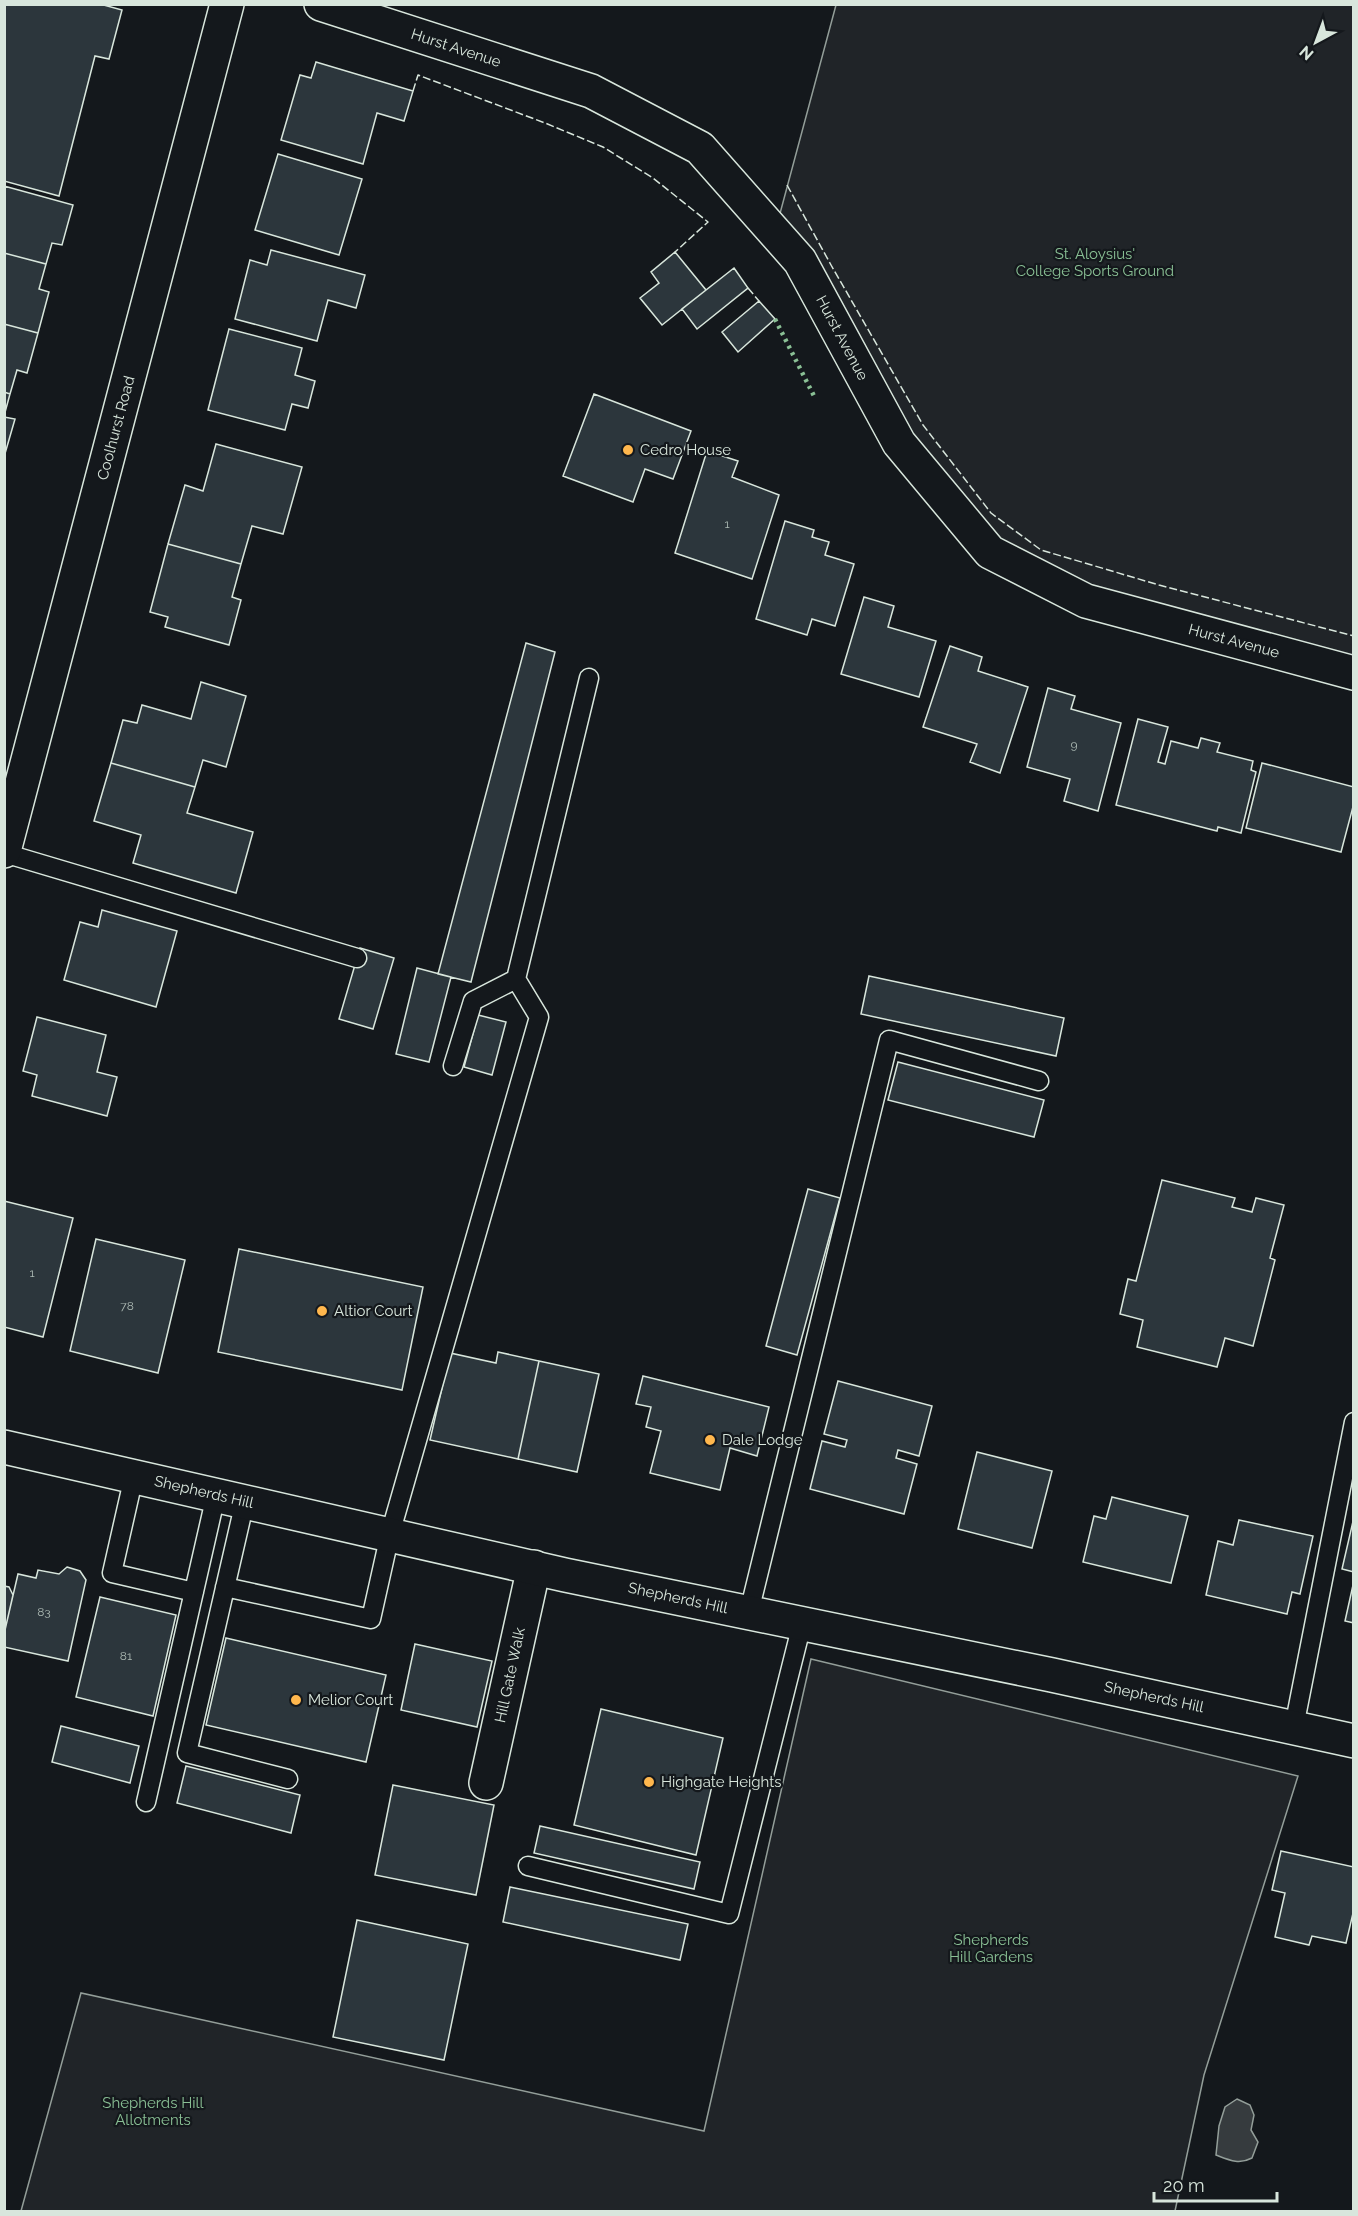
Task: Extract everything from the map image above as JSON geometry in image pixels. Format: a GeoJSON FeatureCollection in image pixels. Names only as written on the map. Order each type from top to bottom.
{"type":"FeatureCollection","features":[{"type":"Feature","properties":{"kind":"street","name":"Coolhurst Road"},"geometry":{"type":"LineString","coordinates":[[4,852],[227,4]]}},
{"type":"Feature","properties":{"kind":"street","name":"Hurst Avenue"},"geometry":{"type":"LineString","coordinates":[[321,4],[591,91],[700,148],[800,261],[899,443],[990,552],[1086,601],[1353,673]]}},
{"type":"Feature","properties":{"kind":"street","name":"Shepherds Hill"},"geometry":{"type":"LineString","coordinates":[[4,1447],[534,1567],[1353,1741]]}},
{"type":"Feature","properties":{"kind":"street","name":"Hill Gate Walk"},"geometry":{"type":"LineString","coordinates":[[486,1783],[534,1567]]}},
{"type":"Feature","properties":{"kind":"lane"},"geometry":{"type":"LineString","coordinates":[[225,1587],[371,1619],[390,1534],[539,1017],[516,979],[589,678]]}},
{"type":"Feature","properties":{"kind":"lane"},"geometry":{"type":"LineString","coordinates":[[4,852],[357,958]]}},
{"type":"Feature","properties":{"kind":"lane"},"geometry":{"type":"LineString","coordinates":[[453,1066],[473,1001],[516,979]]}},
{"type":"Feature","properties":{"kind":"lane"},"geometry":{"type":"LineString","coordinates":[[749,1612],[889,1040],[1039,1081]]}},
{"type":"Feature","properties":{"kind":"lane"},"geometry":{"type":"LineString","coordinates":[[1294,1727],[1353,1422]]}},
{"type":"Feature","properties":{"kind":"lane"},"geometry":{"type":"LineString","coordinates":[[134,1476],[112,1573],[194,1592]]}},
{"type":"Feature","properties":{"kind":"lane"},"geometry":{"type":"LineString","coordinates":[[230,1498],[225,1587],[186,1753],[288,1779]]}},
{"type":"Feature","properties":{"kind":"lane"},"geometry":{"type":"LineString","coordinates":[[146,1802],[194,1592],[230,1498]]}},
{"type":"Feature","properties":{"kind":"lane"},"geometry":{"type":"LineString","coordinates":[[528,1866],[729,1914],[802,1624]]}},
{"type":"Feature","properties":{"kind":"green space","name":"St. Aloysius' College Sports Ground"},"geometry":{"type":"Polygon","coordinates":[[[836,5],[1353,5],[1353,673],[990,552],[775,232],[836,5]]]}},
{"type":"Feature","properties":{"kind":"green space","name":"Shepherds Hill Gardens"},"geometry":{"type":"Polygon","coordinates":[[[811,1659],[1298,1776],[1204,2075],[1175,2211],[21,2211],[81,1993],[704,2131],[811,1659]]]}},
{"type":"Feature","properties":{"kind":"shaded area"},"geometry":{"type":"Polygon","coordinates":[[[1237,2099],[1250,2105],[1254,2115],[1251,2130],[1258,2142],[1252,2158],[1238,2161],[1216,2155],[1219,2126],[1225,2107],[1237,2099]]]}},
{"type":"Feature","properties":{"kind":"building"},"geometry":{"type":"Polygon","coordinates":[[[4,4],[100,4],[122,10],[109,59],[95,56],[59,196],[4,181],[4,4]]]}},
{"type":"Feature","properties":{"kind":"building"},"geometry":{"type":"Polygon","coordinates":[[[316,62],[413,91],[404,121],[377,113],[363,164],[281,140],[300,75],[311,78],[316,62]]]}},
{"type":"Feature","properties":{"kind":"building"},"geometry":{"type":"Polygon","coordinates":[[[278,154],[362,179],[339,255],[255,230],[278,154]]]}},
{"type":"Feature","properties":{"kind":"building"},"geometry":{"type":"Polygon","coordinates":[[[4,186],[73,205],[62,245],[52,243],[46,264],[4,253],[4,186]]]}},
{"type":"Feature","properties":{"kind":"building"},"geometry":{"type":"Polygon","coordinates":[[[271,250],[365,275],[356,308],[328,300],[317,341],[235,319],[250,260],[267,265],[271,250]]]}},
{"type":"Feature","properties":{"kind":"building"},"geometry":{"type":"Polygon","coordinates":[[[675,252],[706,290],[662,325],[640,298],[659,283],[651,272],[675,252]]]}},
{"type":"Feature","properties":{"kind":"building"},"geometry":{"type":"Polygon","coordinates":[[[4,253],[46,264],[39,289],[49,292],[38,333],[4,324],[4,253]]]}},
{"type":"Feature","properties":{"kind":"building"},"geometry":{"type":"Polygon","coordinates":[[[734,268],[748,288],[697,329],[682,309],[734,268]]]}},
{"type":"Feature","properties":{"kind":"building"},"geometry":{"type":"Polygon","coordinates":[[[759,301],[775,319],[738,352],[722,332],[759,301]]]}},
{"type":"Feature","properties":{"kind":"building"},"geometry":{"type":"Polygon","coordinates":[[[4,324],[38,333],[27,373],[17,370],[10,394],[4,392],[4,324]]]}},
{"type":"Feature","properties":{"kind":"building"},"geometry":{"type":"Polygon","coordinates":[[[229,329],[302,348],[295,375],[315,381],[308,408],[292,404],[285,430],[208,410],[229,329]]]}},
{"type":"Feature","properties":{"kind":"building"},"geometry":{"type":"Polygon","coordinates":[[[4,392],[10,394],[4,416],[4,392]]]}},
{"type":"Feature","properties":{"kind":"building","name":"Cedro House"},"geometry":{"type":"Polygon","coordinates":[[[594,394],[691,431],[673,479],[645,469],[633,502],[563,476],[594,394]]]}},
{"type":"Feature","properties":{"kind":"building"},"geometry":{"type":"Polygon","coordinates":[[[4,417],[15,419],[4,457],[4,417]]]}},
{"type":"Feature","properties":{"kind":"building"},"geometry":{"type":"Polygon","coordinates":[[[216,444],[302,467],[283,534],[252,526],[241,564],[168,544],[185,485],[203,491],[216,444]]]}},
{"type":"Feature","properties":{"kind":"building"},"geometry":{"type":"Polygon","coordinates":[[[707,451],[738,461],[732,477],[779,495],[752,579],[675,553],[707,451]]]}},
{"type":"Feature","properties":{"kind":"building"},"geometry":{"type":"Polygon","coordinates":[[[785,521],[814,530],[812,537],[829,542],[825,555],[854,564],[835,626],[812,619],[807,635],[756,619],[785,521]]]}},
{"type":"Feature","properties":{"kind":"building"},"geometry":{"type":"Polygon","coordinates":[[[168,544],[241,564],[232,597],[241,600],[229,645],[165,627],[168,617],[150,612],[168,544]]]}},
{"type":"Feature","properties":{"kind":"building"},"geometry":{"type":"Polygon","coordinates":[[[864,597],[894,606],[888,627],[936,641],[919,697],[841,674],[864,597]]]}},
{"type":"Feature","properties":{"kind":"building"},"geometry":{"type":"Polygon","coordinates":[[[526,643],[555,652],[471,982],[438,974],[526,643]]]}},
{"type":"Feature","properties":{"kind":"building"},"geometry":{"type":"Polygon","coordinates":[[[950,646],[982,657],[978,671],[1028,687],[1000,773],[970,762],[977,744],[923,727],[950,646]]]}},
{"type":"Feature","properties":{"kind":"building"},"geometry":{"type":"Polygon","coordinates":[[[201,682],[246,696],[226,767],[203,760],[195,787],[111,763],[123,720],[137,723],[142,705],[191,719],[201,682]]]}},
{"type":"Feature","properties":{"kind":"building"},"geometry":{"type":"Polygon","coordinates":[[[1048,688],[1075,696],[1071,709],[1121,723],[1098,811],[1064,801],[1070,779],[1027,767],[1048,688]]]}},
{"type":"Feature","properties":{"kind":"building"},"geometry":{"type":"Polygon","coordinates":[[[1138,719],[1168,727],[1158,762],[1165,764],[1171,741],[1198,748],[1201,738],[1220,743],[1217,752],[1253,761],[1251,770],[1256,772],[1241,833],[1218,827],[1217,831],[1116,805],[1138,719]]]}},
{"type":"Feature","properties":{"kind":"building"},"geometry":{"type":"Polygon","coordinates":[[[111,763],[195,787],[187,813],[253,832],[236,893],[133,863],[141,835],[94,821],[111,763]]]}},
{"type":"Feature","properties":{"kind":"building"},"geometry":{"type":"Polygon","coordinates":[[[1262,763],[1354,787],[1354,803],[1341,852],[1246,828],[1262,763]]]}},
{"type":"Feature","properties":{"kind":"building"},"geometry":{"type":"Polygon","coordinates":[[[102,910],[177,931],[156,1007],[64,980],[80,922],[98,927],[102,910]]]}},
{"type":"Feature","properties":{"kind":"building"},"geometry":{"type":"Polygon","coordinates":[[[360,948],[394,958],[373,1029],[339,1019],[360,948]]]}},
{"type":"Feature","properties":{"kind":"building"},"geometry":{"type":"Polygon","coordinates":[[[417,968],[451,977],[429,1062],[396,1054],[417,968]]]}},
{"type":"Feature","properties":{"kind":"building"},"geometry":{"type":"Polygon","coordinates":[[[869,976],[1064,1018],[1056,1056],[861,1014],[869,976]]]}},
{"type":"Feature","properties":{"kind":"building"},"geometry":{"type":"Polygon","coordinates":[[[478,1015],[506,1022],[492,1075],[464,1067],[478,1015]]]}},
{"type":"Feature","properties":{"kind":"building"},"geometry":{"type":"Polygon","coordinates":[[[37,1017],[106,1035],[97,1072],[117,1077],[107,1116],[32,1096],[37,1075],[23,1071],[37,1017]]]}},
{"type":"Feature","properties":{"kind":"building"},"geometry":{"type":"Polygon","coordinates":[[[898,1062],[1044,1100],[1034,1137],[888,1100],[898,1062]]]}},
{"type":"Feature","properties":{"kind":"building"},"geometry":{"type":"Polygon","coordinates":[[[1162,1180],[1235,1198],[1232,1207],[1252,1212],[1256,1198],[1284,1205],[1270,1258],[1275,1260],[1253,1346],[1225,1338],[1217,1367],[1137,1347],[1143,1320],[1120,1314],[1128,1279],[1136,1281],[1162,1180]]]}},
{"type":"Feature","properties":{"kind":"building"},"geometry":{"type":"Polygon","coordinates":[[[808,1189],[840,1198],[797,1355],[766,1346],[808,1189]]]}},
{"type":"Feature","properties":{"kind":"building"},"geometry":{"type":"Polygon","coordinates":[[[4,1201],[73,1218],[43,1337],[4,1327],[4,1201]]]}},
{"type":"Feature","properties":{"kind":"building"},"geometry":{"type":"Polygon","coordinates":[[[96,1239],[185,1260],[158,1373],[70,1351],[96,1239]]]}},
{"type":"Feature","properties":{"kind":"building","name":"Altior Court"},"geometry":{"type":"Polygon","coordinates":[[[239,1249],[423,1287],[402,1390],[218,1352],[239,1249]]]}},
{"type":"Feature","properties":{"kind":"building"},"geometry":{"type":"Polygon","coordinates":[[[498,1352],[539,1361],[518,1459],[430,1440],[450,1353],[496,1363],[498,1352]]]}},
{"type":"Feature","properties":{"kind":"building"},"geometry":{"type":"Polygon","coordinates":[[[539,1361],[599,1374],[577,1472],[518,1459],[539,1361]]]}},
{"type":"Feature","properties":{"kind":"building","name":"Dale Lodge"},"geometry":{"type":"Polygon","coordinates":[[[643,1376],[769,1407],[757,1456],[730,1448],[720,1490],[650,1473],[661,1431],[646,1427],[651,1407],[636,1404],[643,1376]]]}},
{"type":"Feature","properties":{"kind":"building"},"geometry":{"type":"Polygon","coordinates":[[[838,1381],[932,1406],[919,1456],[898,1450],[896,1458],[917,1464],[904,1514],[810,1489],[822,1441],[845,1447],[847,1440],[824,1434],[838,1381]]]}},
{"type":"Feature","properties":{"kind":"building"},"geometry":{"type":"Polygon","coordinates":[[[977,1452],[1052,1471],[1032,1548],[958,1529],[977,1452]]]}},
{"type":"Feature","properties":{"kind":"building"},"geometry":{"type":"Polygon","coordinates":[[[1112,1497],[1188,1516],[1171,1583],[1083,1562],[1094,1516],[1106,1519],[1112,1497]]]}},
{"type":"Feature","properties":{"kind":"building"},"geometry":{"type":"Polygon","coordinates":[[[1354,1517],[1354,1572],[1342,1569],[1354,1517]]]}},
{"type":"Feature","properties":{"kind":"building"},"geometry":{"type":"Polygon","coordinates":[[[1239,1520],[1313,1536],[1300,1594],[1292,1592],[1287,1614],[1206,1595],[1218,1541],[1233,1545],[1239,1520]]]}},
{"type":"Feature","properties":{"kind":"building"},"geometry":{"type":"Polygon","coordinates":[[[67,1567],[80,1571],[86,1580],[68,1661],[4,1647],[4,1634],[18,1574],[36,1578],[38,1570],[59,1574],[67,1567]]]}},
{"type":"Feature","properties":{"kind":"building"},"geometry":{"type":"Polygon","coordinates":[[[1354,1585],[1354,1623],[1345,1621],[1354,1585]]]}},
{"type":"Feature","properties":{"kind":"building"},"geometry":{"type":"Polygon","coordinates":[[[4,1586],[9,1587],[13,1595],[5,1630],[4,1586]]]}},
{"type":"Feature","properties":{"kind":"building"},"geometry":{"type":"Polygon","coordinates":[[[100,1597],[176,1615],[153,1716],[76,1697],[100,1597]]]}},
{"type":"Feature","properties":{"kind":"building","name":"Melior Court"},"geometry":{"type":"Polygon","coordinates":[[[226,1638],[386,1675],[366,1762],[206,1725],[226,1638]]]}},
{"type":"Feature","properties":{"kind":"building"},"geometry":{"type":"Polygon","coordinates":[[[415,1644],[492,1661],[477,1727],[401,1710],[415,1644]]]}},
{"type":"Feature","properties":{"kind":"building","name":"Highgate Heights"},"geometry":{"type":"Polygon","coordinates":[[[601,1709],[723,1738],[696,1855],[574,1825],[601,1709]]]}},
{"type":"Feature","properties":{"kind":"building"},"geometry":{"type":"Polygon","coordinates":[[[61,1726],[139,1746],[130,1783],[52,1762],[61,1726]]]}},
{"type":"Feature","properties":{"kind":"building"},"geometry":{"type":"Polygon","coordinates":[[[186,1766],[300,1795],[291,1833],[177,1803],[186,1766]]]}},
{"type":"Feature","properties":{"kind":"building"},"geometry":{"type":"Polygon","coordinates":[[[393,1785],[494,1805],[476,1895],[375,1875],[393,1785]]]}},
{"type":"Feature","properties":{"kind":"building"},"geometry":{"type":"Polygon","coordinates":[[[540,1826],[700,1862],[694,1889],[534,1853],[540,1826]]]}},
{"type":"Feature","properties":{"kind":"building"},"geometry":{"type":"Polygon","coordinates":[[[1281,1851],[1354,1867],[1354,1909],[1346,1943],[1312,1936],[1309,1945],[1275,1937],[1285,1893],[1272,1890],[1281,1851]]]}},
{"type":"Feature","properties":{"kind":"building"},"geometry":{"type":"Polygon","coordinates":[[[510,1887],[688,1924],[680,1960],[503,1922],[510,1887]]]}},
{"type":"Feature","properties":{"kind":"building"},"geometry":{"type":"Polygon","coordinates":[[[357,1920],[468,1944],[444,2060],[333,2037],[357,1920]]]}},
{"type":"Feature","properties":{"kind":"hedge"},"geometry":{"type":"LineString","coordinates":[[775,319],[815,398]]}},
{"type":"Feature","properties":{"kind":"fence"},"geometry":{"type":"LineString","coordinates":[[413,91],[418,75],[603,147],[653,178],[708,222],[675,252]]}},
{"type":"Feature","properties":{"kind":"fence"},"geometry":{"type":"LineString","coordinates":[[787,185],[923,425],[991,513],[1041,550],[1159,585],[1354,636]]}},
{"type":"Feature","properties":{"kind":"fence"},"geometry":{"type":"LineString","coordinates":[[748,288],[759,301]]}},
{"type":"Feature","properties":{"kind":"place","name":"Cedro House"},"geometry":{"type":"Point","coordinates":[628,450]}},
{"type":"Feature","properties":{"kind":"place","name":"Altior Court"},"geometry":{"type":"Point","coordinates":[322,1311]}},
{"type":"Feature","properties":{"kind":"place","name":"Dale Lodge"},"geometry":{"type":"Point","coordinates":[710,1440]}},
{"type":"Feature","properties":{"kind":"place","name":"Melior Court"},"geometry":{"type":"Point","coordinates":[296,1700]}},
{"type":"Feature","properties":{"kind":"place","name":"Highgate Heights"},"geometry":{"type":"Point","coordinates":[649,1782]}},
{"type":"Feature","properties":{"kind":"park label","name":"Shepherds Hill Allotments"},"geometry":{"type":"Point","coordinates":[153,2112]}}]}
